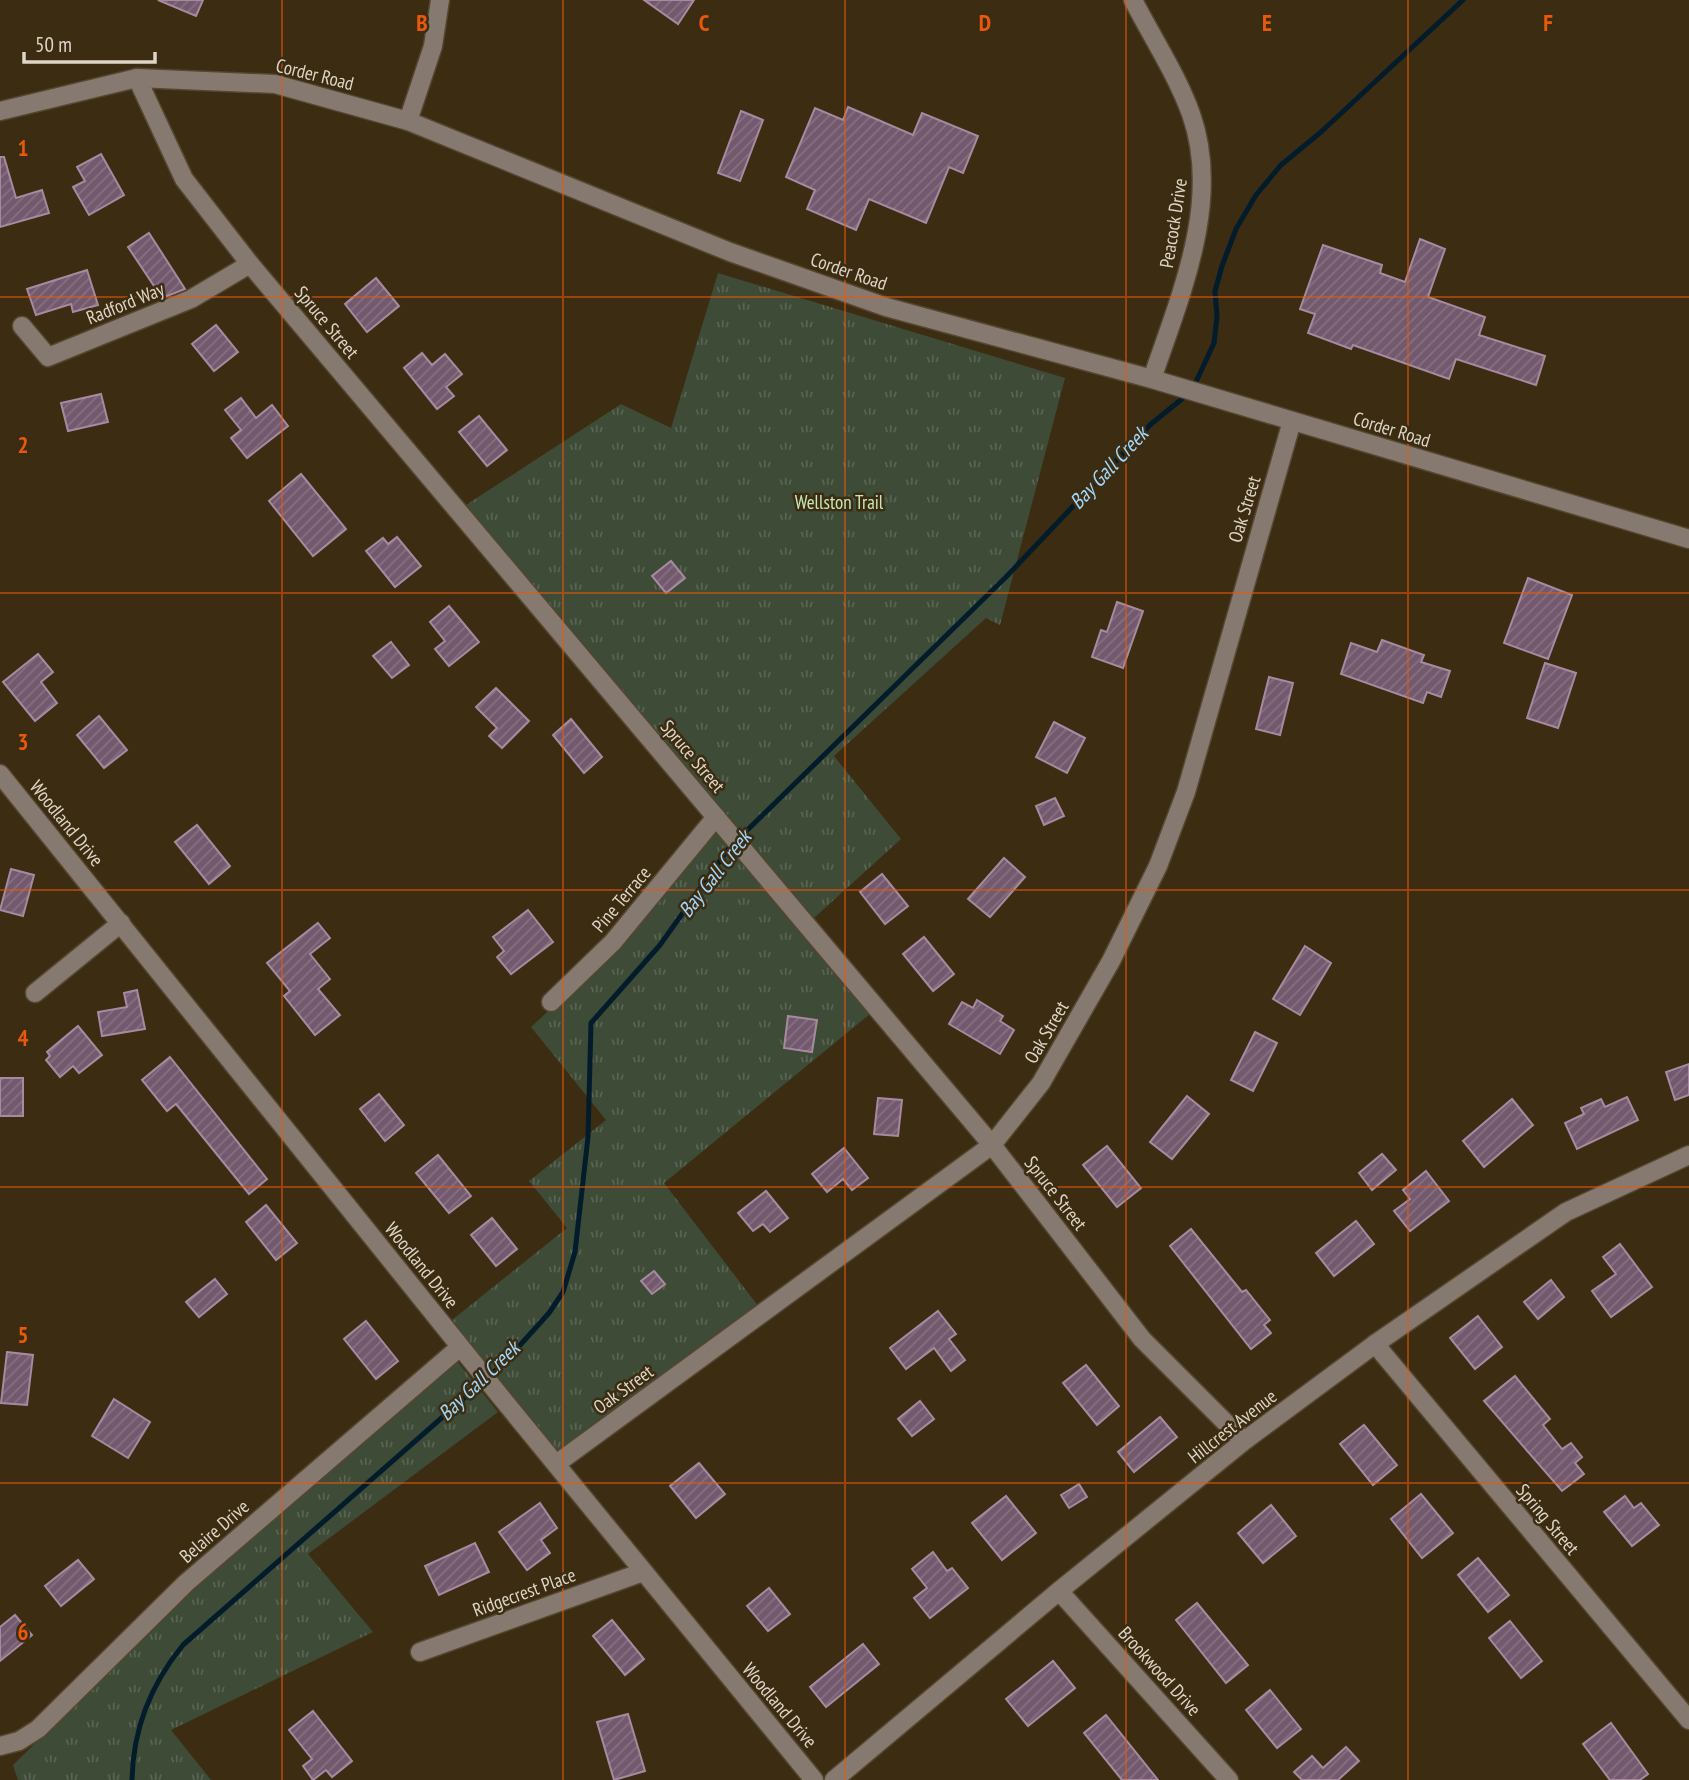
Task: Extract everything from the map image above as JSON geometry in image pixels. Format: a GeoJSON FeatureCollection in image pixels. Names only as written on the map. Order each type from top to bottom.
{"type":"FeatureCollection","features":[{"type":"Feature","properties":{"kind":"street"},"geometry":{"type":"LineString","coordinates":[[408,121],[433,46],[440,0]]}},
{"type":"Feature","properties":{"kind":"street","name":"Peacock Drive"},"geometry":{"type":"LineString","coordinates":[[1133,0],[1191,114],[1204,164],[1200,207],[1187,275],[1152,379]]}},
{"type":"Feature","properties":{"kind":"street","name":"Corder Road"},"geometry":{"type":"LineString","coordinates":[[0,111],[137,78],[275,83],[408,121],[730,251],[887,307],[1152,379],[1689,539]]}},
{"type":"Feature","properties":{"kind":"street","name":"Spruce Street"},"geometry":{"type":"LineString","coordinates":[[137,78],[184,179],[250,264],[992,1145],[1142,1339],[1244,1441]]}},
{"type":"Feature","properties":{"kind":"street","name":"Radford Way"},"geometry":{"type":"LineString","coordinates":[[22,326],[48,357],[191,299],[250,264]]}},
{"type":"Feature","properties":{"kind":"street","name":"Oak Street"},"geometry":{"type":"LineString","coordinates":[[556,1464],[992,1145],[1041,1083],[1111,961],[1158,866],[1186,792],[1292,421]]}},
{"type":"Feature","properties":{"kind":"street","name":"Woodland Drive"},"geometry":{"type":"LineString","coordinates":[[0,774],[495,1391],[814,1780]]}},
{"type":"Feature","properties":{"kind":"street","name":"Pine Terrace"},"geometry":{"type":"LineString","coordinates":[[551,1002],[613,942],[720,821]]}},
{"type":"Feature","properties":{"kind":"street"},"geometry":{"type":"LineString","coordinates":[[35,993],[121,923]]}},
{"type":"Feature","properties":{"kind":"street","name":"Hillcrest Avenue"},"geometry":{"type":"LineString","coordinates":[[834,1780],[1059,1591],[1244,1441],[1375,1344],[1566,1212],[1689,1155]]}},
{"type":"Feature","properties":{"kind":"street","name":"Spring Street"},"geometry":{"type":"LineString","coordinates":[[1375,1344],[1689,1720]]}},
{"type":"Feature","properties":{"kind":"street","name":"Belaire Drive"},"geometry":{"type":"LineString","coordinates":[[0,1746],[19,1741],[38,1729],[186,1583],[460,1347]]}},
{"type":"Feature","properties":{"kind":"street","name":"Ridgecrest Place"},"geometry":{"type":"LineString","coordinates":[[420,1652],[643,1572]]}},
{"type":"Feature","properties":{"kind":"street","name":"Brookwood Drive"},"geometry":{"type":"LineString","coordinates":[[1059,1591],[1229,1780]]}},
{"type":"Feature","properties":{"kind":"green space","name":"Wellston Trail"},"geometry":{"type":"Polygon","coordinates":[[[718,273],[1065,378],[1000,625],[986,618],[834,756],[901,839],[814,918],[466,505],[621,404],[671,428],[718,273]]]}},
{"type":"Feature","properties":{"kind":"green space"},"geometry":{"type":"Polygon","coordinates":[[[716,825],[870,1014],[664,1183],[759,1307],[559,1455],[452,1320],[567,1228],[529,1181],[606,1120],[531,1027],[622,943],[716,825]]]}},
{"type":"Feature","properties":{"kind":"green space"},"geometry":{"type":"Polygon","coordinates":[[[457,1361],[498,1412],[308,1554],[373,1632],[171,1730],[211,1780],[18,1780],[13,1765],[199,1583],[457,1361]]]}},
{"type":"Feature","properties":{"kind":"building"},"geometry":{"type":"Polygon","coordinates":[[[158,0],[203,0],[196,16],[158,0]]]}},
{"type":"Feature","properties":{"kind":"building"},"geometry":{"type":"Polygon","coordinates":[[[644,0],[694,0],[678,24],[644,0]]]}},
{"type":"Feature","properties":{"kind":"building"},"geometry":{"type":"Polygon","coordinates":[[[848,107],[913,135],[922,113],[978,136],[963,173],[949,167],[926,223],[869,199],[856,230],[807,209],[815,190],[786,177],[815,108],[843,120],[848,107]]]}},
{"type":"Feature","properties":{"kind":"building"},"geometry":{"type":"Polygon","coordinates":[[[741,111],[763,120],[740,181],[718,173],[741,111]]]}},
{"type":"Feature","properties":{"kind":"building"},"geometry":{"type":"Polygon","coordinates":[[[101,154],[124,195],[89,215],[73,187],[85,181],[77,167],[101,154]]]}},
{"type":"Feature","properties":{"kind":"building"},"geometry":{"type":"Polygon","coordinates":[[[0,157],[4,157],[16,198],[42,190],[49,213],[0,227],[0,157]]]}},
{"type":"Feature","properties":{"kind":"building"},"geometry":{"type":"Polygon","coordinates":[[[149,233],[185,289],[162,298],[128,247],[149,233]]]}},
{"type":"Feature","properties":{"kind":"building"},"geometry":{"type":"Polygon","coordinates":[[[1420,239],[1445,249],[1428,297],[1485,317],[1479,335],[1545,356],[1536,385],[1456,359],[1449,379],[1353,345],[1351,349],[1308,333],[1315,314],[1300,309],[1323,245],[1382,265],[1380,273],[1405,282],[1420,239]]]}},
{"type":"Feature","properties":{"kind":"building"},"geometry":{"type":"Polygon","coordinates":[[[87,270],[98,305],[73,312],[71,304],[36,315],[27,289],[87,270]]]}},
{"type":"Feature","properties":{"kind":"building"},"geometry":{"type":"Polygon","coordinates":[[[376,278],[399,306],[367,332],[345,304],[376,278]]]}},
{"type":"Feature","properties":{"kind":"building"},"geometry":{"type":"Polygon","coordinates":[[[216,325],[238,352],[214,371],[192,344],[216,325]]]}},
{"type":"Feature","properties":{"kind":"building"},"geometry":{"type":"Polygon","coordinates":[[[422,353],[432,365],[445,354],[462,374],[446,387],[454,396],[437,409],[404,368],[422,353]]]}},
{"type":"Feature","properties":{"kind":"building"},"geometry":{"type":"Polygon","coordinates":[[[101,394],[108,422],[68,431],[61,403],[101,394]]]}},
{"type":"Feature","properties":{"kind":"building"},"geometry":{"type":"Polygon","coordinates":[[[241,398],[256,418],[272,405],[288,426],[247,458],[231,438],[241,430],[225,410],[241,398]]]}},
{"type":"Feature","properties":{"kind":"building"},"geometry":{"type":"Polygon","coordinates":[[[479,416],[507,450],[487,466],[459,432],[479,416]]]}},
{"type":"Feature","properties":{"kind":"building"},"geometry":{"type":"Polygon","coordinates":[[[301,474],[346,529],[313,556],[269,501],[301,474]]]}},
{"type":"Feature","properties":{"kind":"building"},"geometry":{"type":"Polygon","coordinates":[[[397,537],[421,566],[395,587],[366,551],[383,538],[388,544],[397,537]]]}},
{"type":"Feature","properties":{"kind":"building"},"geometry":{"type":"Polygon","coordinates":[[[671,561],[685,578],[666,593],[652,576],[671,561]]]}},
{"type":"Feature","properties":{"kind":"building"},"geometry":{"type":"Polygon","coordinates":[[[1528,578],[1572,595],[1548,659],[1504,643],[1528,578]]]}},
{"type":"Feature","properties":{"kind":"building"},"geometry":{"type":"Polygon","coordinates":[[[1117,602],[1143,611],[1123,668],[1092,657],[1101,630],[1107,632],[1117,602]]]}},
{"type":"Feature","properties":{"kind":"building"},"geometry":{"type":"Polygon","coordinates":[[[449,606],[479,642],[449,666],[435,649],[445,641],[430,622],[449,606]]]}},
{"type":"Feature","properties":{"kind":"building"},"geometry":{"type":"Polygon","coordinates":[[[1382,640],[1424,655],[1421,662],[1450,671],[1441,697],[1427,692],[1423,703],[1341,674],[1351,643],[1377,652],[1382,640]]]}},
{"type":"Feature","properties":{"kind":"building"},"geometry":{"type":"Polygon","coordinates":[[[391,642],[409,665],[392,678],[373,656],[391,642]]]}},
{"type":"Feature","properties":{"kind":"building"},"geometry":{"type":"Polygon","coordinates":[[[38,654],[53,672],[41,682],[57,703],[35,721],[3,682],[38,654]]]}},
{"type":"Feature","properties":{"kind":"building"},"geometry":{"type":"Polygon","coordinates":[[[1545,663],[1576,673],[1558,728],[1527,718],[1545,663]]]}},
{"type":"Feature","properties":{"kind":"building"},"geometry":{"type":"Polygon","coordinates":[[[1269,677],[1293,683],[1280,735],[1256,729],[1269,677]]]}},
{"type":"Feature","properties":{"kind":"building"},"geometry":{"type":"Polygon","coordinates":[[[496,688],[529,721],[502,748],[489,736],[497,728],[476,707],[496,688]]]}},
{"type":"Feature","properties":{"kind":"building"},"geometry":{"type":"Polygon","coordinates":[[[99,716],[127,750],[104,768],[77,735],[99,716]]]}},
{"type":"Feature","properties":{"kind":"building"},"geometry":{"type":"Polygon","coordinates":[[[571,719],[602,757],[584,773],[553,735],[571,719]]]}},
{"type":"Feature","properties":{"kind":"building"},"geometry":{"type":"Polygon","coordinates":[[[1054,722],[1085,738],[1067,773],[1036,757],[1054,722]]]}},
{"type":"Feature","properties":{"kind":"building"},"geometry":{"type":"Polygon","coordinates":[[[1055,798],[1064,816],[1044,825],[1036,806],[1055,798]]]}},
{"type":"Feature","properties":{"kind":"building"},"geometry":{"type":"Polygon","coordinates":[[[197,825],[230,866],[209,884],[175,842],[197,825]]]}},
{"type":"Feature","properties":{"kind":"building"},"geometry":{"type":"Polygon","coordinates":[[[1004,858],[1025,877],[990,917],[968,899],[1004,858]]]}},
{"type":"Feature","properties":{"kind":"building"},"geometry":{"type":"Polygon","coordinates":[[[11,869],[34,875],[23,916],[0,910],[11,869]]]}},
{"type":"Feature","properties":{"kind":"building"},"geometry":{"type":"Polygon","coordinates":[[[882,874],[908,906],[885,924],[860,892],[882,874]]]}},
{"type":"Feature","properties":{"kind":"building"},"geometry":{"type":"Polygon","coordinates":[[[528,910],[553,942],[511,974],[497,957],[504,951],[493,937],[528,910]]]}},
{"type":"Feature","properties":{"kind":"building"},"geometry":{"type":"Polygon","coordinates":[[[318,923],[330,938],[310,954],[330,979],[318,989],[340,1015],[315,1035],[284,996],[290,991],[267,963],[318,923]]]}},
{"type":"Feature","properties":{"kind":"building"},"geometry":{"type":"Polygon","coordinates":[[[924,937],[954,974],[933,991],[903,954],[924,937]]]}},
{"type":"Feature","properties":{"kind":"building"},"geometry":{"type":"Polygon","coordinates":[[[1305,946],[1331,963],[1300,1015],[1273,999],[1305,946]]]}},
{"type":"Feature","properties":{"kind":"building"},"geometry":{"type":"Polygon","coordinates":[[[137,990],[145,1029],[102,1036],[98,1012],[127,1007],[124,993],[137,990]]]}},
{"type":"Feature","properties":{"kind":"building"},"geometry":{"type":"Polygon","coordinates":[[[977,1000],[1003,1016],[1000,1021],[1014,1030],[1000,1054],[949,1024],[962,1002],[973,1008],[977,1000]]]}},
{"type":"Feature","properties":{"kind":"building"},"geometry":{"type":"Polygon","coordinates":[[[788,1016],[817,1020],[812,1052],[784,1048],[788,1016]]]}},
{"type":"Feature","properties":{"kind":"building"},"geometry":{"type":"Polygon","coordinates":[[[78,1026],[102,1055],[79,1073],[73,1066],[60,1077],[46,1060],[50,1056],[47,1052],[78,1026]]]}},
{"type":"Feature","properties":{"kind":"building"},"geometry":{"type":"Polygon","coordinates":[[[1255,1032],[1277,1043],[1253,1091],[1231,1080],[1255,1032]]]}},
{"type":"Feature","properties":{"kind":"building"},"geometry":{"type":"Polygon","coordinates":[[[170,1057],[267,1179],[249,1194],[176,1104],[167,1111],[142,1080],[170,1057]]]}},
{"type":"Feature","properties":{"kind":"building"},"geometry":{"type":"Polygon","coordinates":[[[1689,1064],[1689,1095],[1675,1100],[1666,1072],[1689,1064]]]}},
{"type":"Feature","properties":{"kind":"building"},"geometry":{"type":"Polygon","coordinates":[[[0,1078],[23,1078],[23,1116],[0,1116],[0,1078]]]}},
{"type":"Feature","properties":{"kind":"building"},"geometry":{"type":"Polygon","coordinates":[[[379,1094],[404,1125],[385,1141],[360,1109],[379,1094]]]}},
{"type":"Feature","properties":{"kind":"building"},"geometry":{"type":"Polygon","coordinates":[[[1187,1096],[1209,1114],[1172,1159],[1150,1142],[1187,1096]]]}},
{"type":"Feature","properties":{"kind":"building"},"geometry":{"type":"Polygon","coordinates":[[[1627,1097],[1638,1120],[1577,1149],[1565,1123],[1584,1114],[1581,1108],[1601,1099],[1605,1107],[1627,1097]]]}},
{"type":"Feature","properties":{"kind":"building"},"geometry":{"type":"Polygon","coordinates":[[[878,1098],[902,1100],[898,1136],[874,1134],[878,1098]]]}},
{"type":"Feature","properties":{"kind":"building"},"geometry":{"type":"Polygon","coordinates":[[[1512,1099],[1533,1125],[1484,1167],[1463,1141],[1512,1099]]]}},
{"type":"Feature","properties":{"kind":"building"},"geometry":{"type":"Polygon","coordinates":[[[1107,1146],[1141,1188],[1117,1207],[1083,1165],[1107,1146]]]}},
{"type":"Feature","properties":{"kind":"building"},"geometry":{"type":"Polygon","coordinates":[[[844,1148],[868,1178],[852,1190],[843,1179],[827,1192],[812,1174],[844,1148]]]}},
{"type":"Feature","properties":{"kind":"building"},"geometry":{"type":"Polygon","coordinates":[[[1382,1154],[1396,1170],[1372,1190],[1359,1173],[1382,1154]]]}},
{"type":"Feature","properties":{"kind":"building"},"geometry":{"type":"Polygon","coordinates":[[[438,1155],[471,1196],[449,1213],[416,1173],[438,1155]]]}},
{"type":"Feature","properties":{"kind":"building"},"geometry":{"type":"Polygon","coordinates":[[[1426,1171],[1449,1201],[1410,1231],[1394,1211],[1410,1199],[1403,1190],[1426,1171]]]}},
{"type":"Feature","properties":{"kind":"building"},"geometry":{"type":"Polygon","coordinates":[[[766,1191],[788,1218],[770,1232],[763,1224],[753,1231],[738,1213],[766,1191]]]}},
{"type":"Feature","properties":{"kind":"building"},"geometry":{"type":"Polygon","coordinates":[[[266,1205],[297,1243],[276,1260],[246,1222],[266,1205]]]}},
{"type":"Feature","properties":{"kind":"building"},"geometry":{"type":"Polygon","coordinates":[[[492,1218],[517,1249],[496,1266],[471,1235],[492,1218]]]}},
{"type":"Feature","properties":{"kind":"building"},"geometry":{"type":"Polygon","coordinates":[[[1356,1221],[1374,1244],[1334,1276],[1316,1253],[1356,1221]]]}},
{"type":"Feature","properties":{"kind":"building"},"geometry":{"type":"Polygon","coordinates":[[[1191,1229],[1242,1292],[1246,1290],[1270,1320],[1264,1325],[1271,1333],[1251,1349],[1170,1246],[1191,1229]]]}},
{"type":"Feature","properties":{"kind":"building"},"geometry":{"type":"Polygon","coordinates":[[[1620,1244],[1652,1287],[1611,1317],[1592,1291],[1616,1274],[1603,1257],[1620,1244]]]}},
{"type":"Feature","properties":{"kind":"building"},"geometry":{"type":"Polygon","coordinates":[[[654,1271],[665,1284],[652,1294],[641,1281],[654,1271]]]}},
{"type":"Feature","properties":{"kind":"building"},"geometry":{"type":"Polygon","coordinates":[[[215,1279],[227,1294],[199,1317],[186,1302],[215,1279]]]}},
{"type":"Feature","properties":{"kind":"building"},"geometry":{"type":"Polygon","coordinates":[[[1551,1280],[1564,1297],[1538,1319],[1524,1302],[1551,1280]]]}},
{"type":"Feature","properties":{"kind":"building"},"geometry":{"type":"Polygon","coordinates":[[[938,1311],[956,1334],[949,1339],[965,1360],[951,1371],[934,1348],[906,1369],[890,1348],[938,1311]]]}},
{"type":"Feature","properties":{"kind":"building"},"geometry":{"type":"Polygon","coordinates":[[[1478,1316],[1502,1347],[1475,1369],[1450,1338],[1478,1316]]]}},
{"type":"Feature","properties":{"kind":"building"},"geometry":{"type":"Polygon","coordinates":[[[366,1321],[398,1361],[376,1379],[344,1339],[366,1321]]]}},
{"type":"Feature","properties":{"kind":"building"},"geometry":{"type":"Polygon","coordinates":[[[7,1352],[33,1355],[27,1405],[1,1403],[7,1352]]]}},
{"type":"Feature","properties":{"kind":"building"},"geometry":{"type":"Polygon","coordinates":[[[1086,1365],[1119,1406],[1097,1425],[1063,1383],[1086,1365]]]}},
{"type":"Feature","properties":{"kind":"building"},"geometry":{"type":"Polygon","coordinates":[[[1515,1376],[1550,1419],[1543,1425],[1562,1449],[1571,1443],[1582,1457],[1575,1463],[1584,1474],[1562,1491],[1484,1401],[1515,1376]]]}},
{"type":"Feature","properties":{"kind":"building"},"geometry":{"type":"Polygon","coordinates":[[[114,1399],[150,1422],[128,1458],[92,1436],[114,1399]]]}},
{"type":"Feature","properties":{"kind":"building"},"geometry":{"type":"Polygon","coordinates":[[[920,1401],[934,1419],[912,1436],[898,1419],[920,1401]]]}},
{"type":"Feature","properties":{"kind":"building"},"geometry":{"type":"Polygon","coordinates":[[[1160,1417],[1177,1437],[1134,1472],[1118,1452],[1160,1417]]]}},
{"type":"Feature","properties":{"kind":"building"},"geometry":{"type":"Polygon","coordinates":[[[1364,1425],[1397,1465],[1373,1485],[1340,1444],[1364,1425]]]}},
{"type":"Feature","properties":{"kind":"building"},"geometry":{"type":"Polygon","coordinates":[[[699,1463],[725,1494],[696,1518],[670,1486],[699,1463]]]}},
{"type":"Feature","properties":{"kind":"building"},"geometry":{"type":"Polygon","coordinates":[[[1079,1484],[1087,1497],[1069,1508],[1061,1495],[1079,1484]]]}},
{"type":"Feature","properties":{"kind":"building"},"geometry":{"type":"Polygon","coordinates":[[[1421,1494],[1453,1533],[1422,1558],[1391,1519],[1421,1494]]]}},
{"type":"Feature","properties":{"kind":"building"},"geometry":{"type":"Polygon","coordinates":[[[1006,1496],[1036,1533],[1002,1560],[972,1523],[1006,1496]]]}},
{"type":"Feature","properties":{"kind":"building"},"geometry":{"type":"Polygon","coordinates":[[[1625,1496],[1634,1508],[1641,1503],[1659,1525],[1632,1546],[1604,1512],[1625,1496]]]}},
{"type":"Feature","properties":{"kind":"building"},"geometry":{"type":"Polygon","coordinates":[[[540,1503],[557,1528],[541,1540],[550,1553],[527,1570],[499,1532],[540,1503]]]}},
{"type":"Feature","properties":{"kind":"building"},"geometry":{"type":"Polygon","coordinates":[[[1271,1505],[1296,1536],[1263,1563],[1238,1533],[1271,1505]]]}},
{"type":"Feature","properties":{"kind":"building"},"geometry":{"type":"Polygon","coordinates":[[[475,1543],[489,1572],[439,1595],[425,1566],[475,1543]]]}},
{"type":"Feature","properties":{"kind":"building"},"geometry":{"type":"Polygon","coordinates":[[[933,1552],[947,1571],[952,1568],[968,1588],[930,1618],[914,1598],[927,1588],[912,1569],[933,1552]]]}},
{"type":"Feature","properties":{"kind":"building"},"geometry":{"type":"Polygon","coordinates":[[[1478,1558],[1509,1595],[1488,1612],[1458,1575],[1478,1558]]]}},
{"type":"Feature","properties":{"kind":"building"},"geometry":{"type":"Polygon","coordinates":[[[78,1560],[94,1579],[61,1606],[45,1586],[78,1560]]]}},
{"type":"Feature","properties":{"kind":"building"},"geometry":{"type":"Polygon","coordinates":[[[769,1588],[790,1614],[768,1631],[747,1606],[769,1588]]]}},
{"type":"Feature","properties":{"kind":"building"},"geometry":{"type":"Polygon","coordinates":[[[1197,1603],[1248,1665],[1226,1683],[1176,1620],[1197,1603]]]}},
{"type":"Feature","properties":{"kind":"building"},"geometry":{"type":"Polygon","coordinates":[[[15,1615],[32,1635],[0,1661],[0,1627],[15,1615]]]}},
{"type":"Feature","properties":{"kind":"building"},"geometry":{"type":"Polygon","coordinates":[[[612,1620],[644,1659],[625,1675],[593,1636],[612,1620]]]}},
{"type":"Feature","properties":{"kind":"building"},"geometry":{"type":"Polygon","coordinates":[[[1510,1621],[1542,1661],[1521,1678],[1489,1638],[1510,1621]]]}},
{"type":"Feature","properties":{"kind":"building"},"geometry":{"type":"Polygon","coordinates":[[[863,1644],[879,1664],[826,1707],[810,1687],[863,1644]]]}},
{"type":"Feature","properties":{"kind":"building"},"geometry":{"type":"Polygon","coordinates":[[[1053,1661],[1075,1688],[1028,1726],[1006,1699],[1053,1661]]]}},
{"type":"Feature","properties":{"kind":"building"},"geometry":{"type":"Polygon","coordinates":[[[1270,1690],[1301,1729],[1277,1748],[1246,1710],[1270,1690]]]}},
{"type":"Feature","properties":{"kind":"building"},"geometry":{"type":"Polygon","coordinates":[[[313,1711],[352,1761],[332,1777],[326,1770],[313,1780],[303,1766],[312,1759],[289,1730],[313,1711]]]}},
{"type":"Feature","properties":{"kind":"building"},"geometry":{"type":"Polygon","coordinates":[[[628,1714],[645,1771],[614,1780],[597,1722],[628,1714]]]}},
{"type":"Feature","properties":{"kind":"building"},"geometry":{"type":"Polygon","coordinates":[[[1106,1715],[1158,1780],[1122,1780],[1084,1733],[1106,1715]]]}},
{"type":"Feature","properties":{"kind":"building"},"geometry":{"type":"Polygon","coordinates":[[[1611,1723],[1648,1774],[1640,1780],[1610,1780],[1583,1744],[1611,1723]]]}},
{"type":"Feature","properties":{"kind":"building"},"geometry":{"type":"Polygon","coordinates":[[[1346,1747],[1359,1761],[1338,1780],[1302,1780],[1294,1772],[1312,1756],[1323,1768],[1346,1747]]]}},
{"type":"Feature","properties":{"kind":"waterway","name":"Bay Gall Creek"},"geometry":{"type":"LineString","coordinates":[[1194,386],[1214,343],[1217,317],[1215,291],[1222,266],[1236,229],[1256,195],[1281,165],[1321,132],[1463,0]]}},
{"type":"Feature","properties":{"kind":"waterway","name":"Bay Gall Creek"},"geometry":{"type":"LineString","coordinates":[[132,1780],[136,1743],[146,1708],[162,1675],[183,1645],[503,1364],[549,1313],[563,1292],[575,1252],[588,1137],[591,1023],[660,945],[729,848],[1006,577],[1151,424],[1188,394]]}}]}
